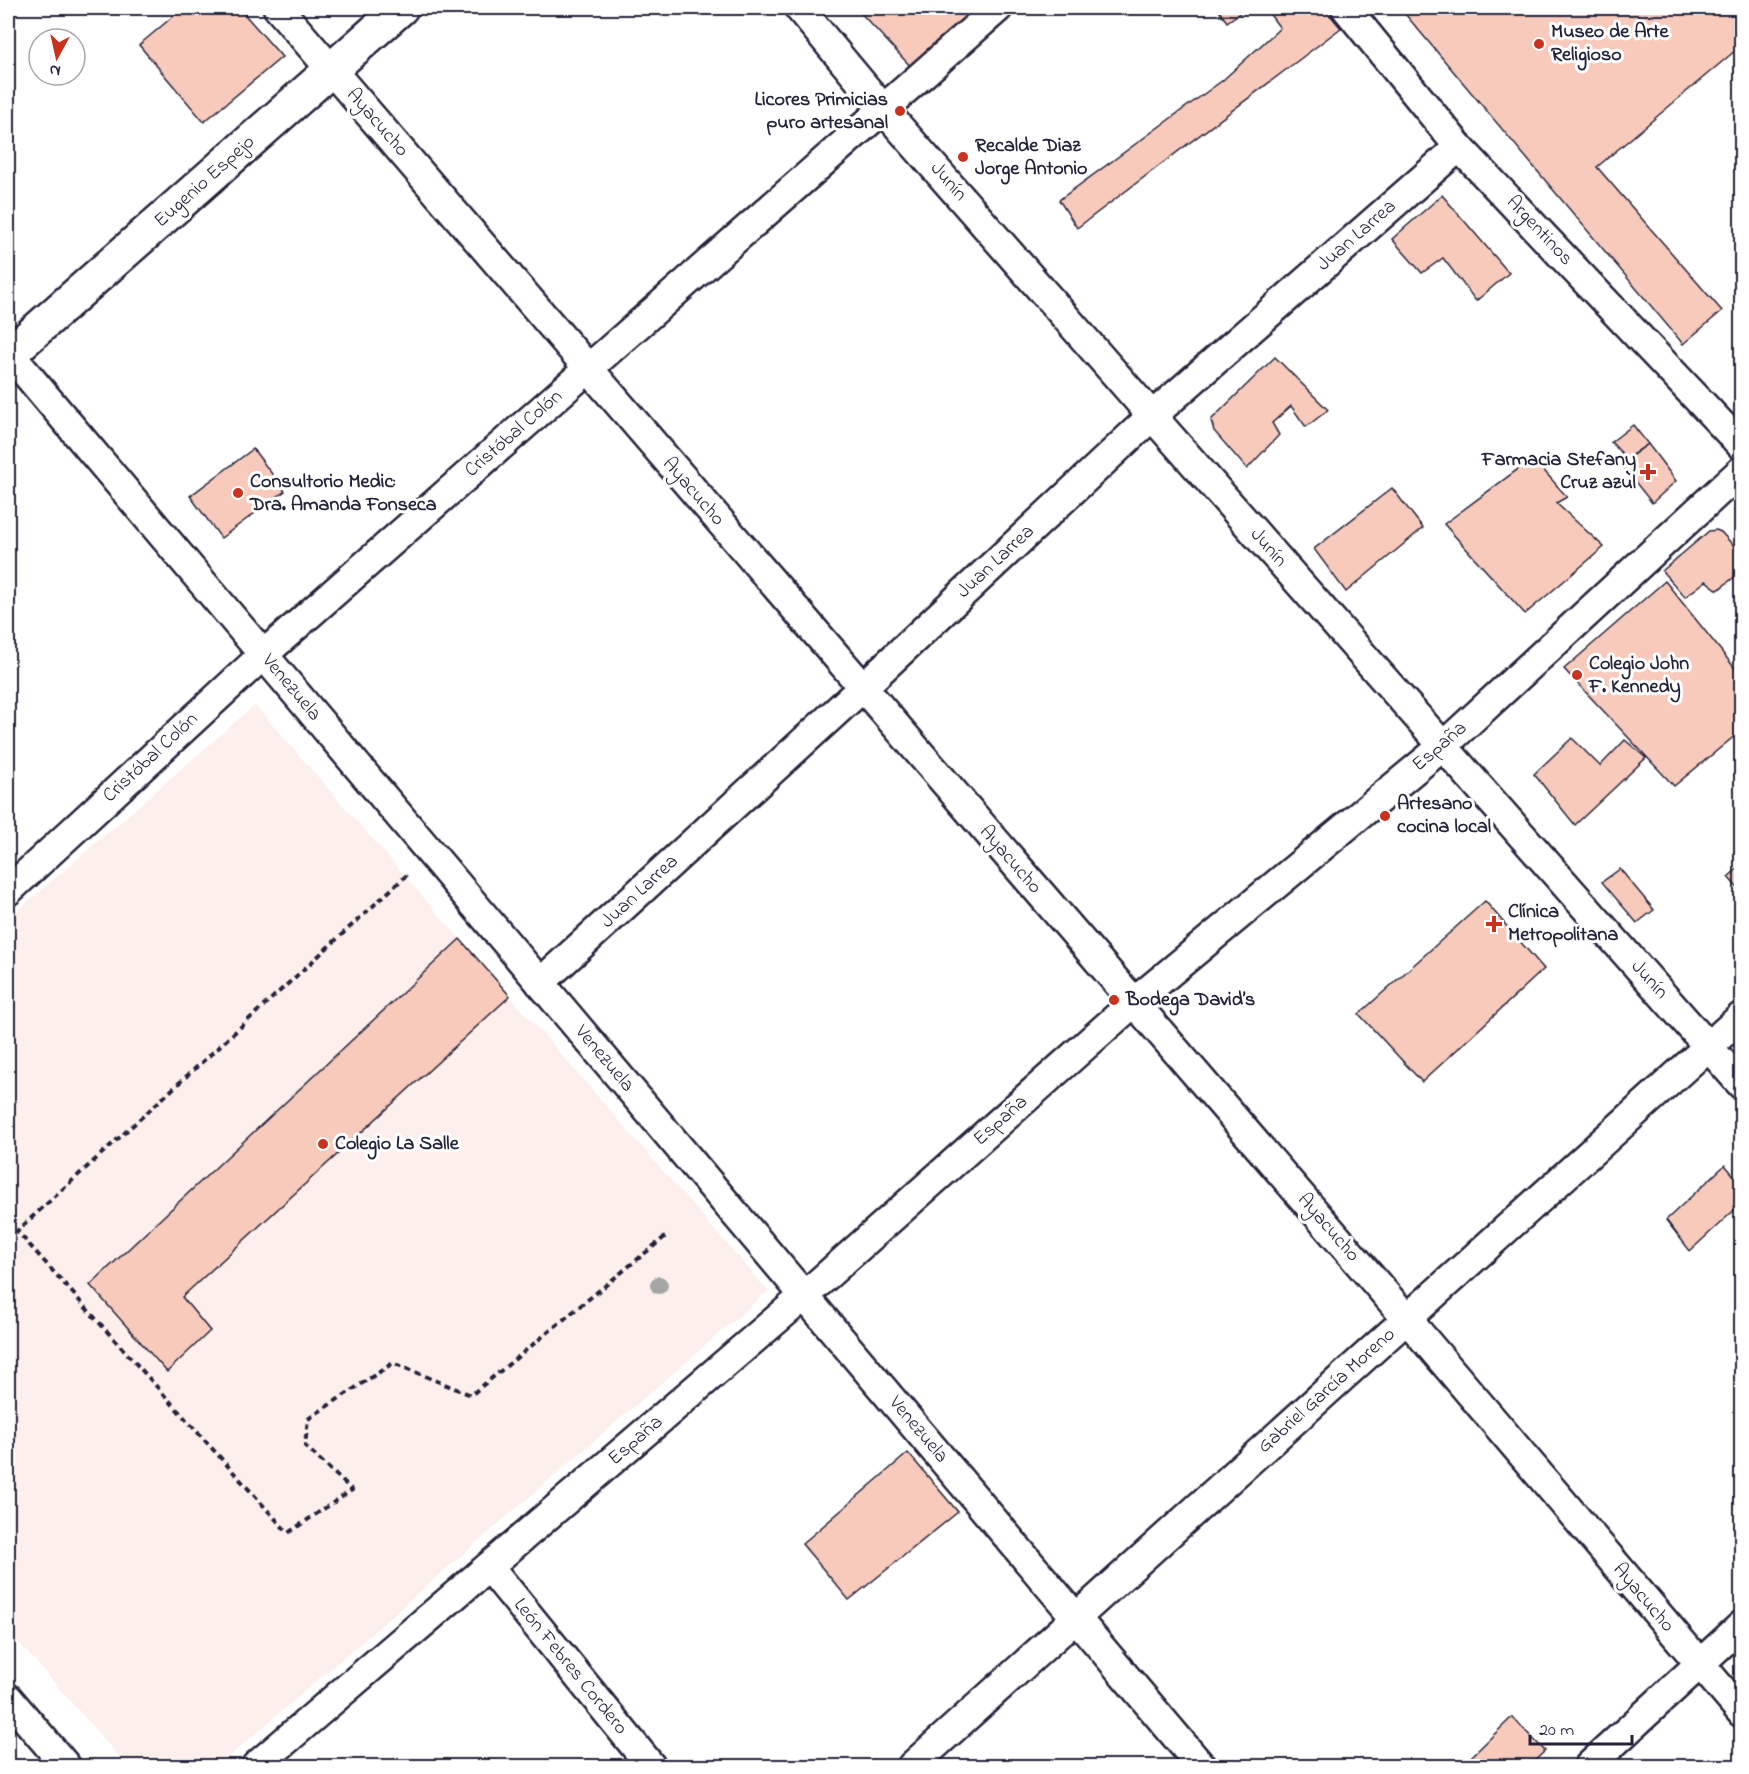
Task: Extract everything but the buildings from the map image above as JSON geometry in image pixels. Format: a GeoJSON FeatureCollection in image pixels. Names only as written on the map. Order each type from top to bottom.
{"type":"FeatureCollection","features":[{"type":"Feature","properties":{"kind":"street","name":"Ayacucho"},"geometry":{"type":"LineString","coordinates":[[278,8],[1407,1319],[1742,1713]]}},
{"type":"Feature","properties":{"kind":"street","name":"Eugenio Espejo"},"geometry":{"type":"LineString","coordinates":[[8,354],[401,8]]}},
{"type":"Feature","properties":{"kind":"street","name":"Junín"},"geometry":{"type":"LineString","coordinates":[[798,8],[884,110],[1442,747],[1742,1085]]}},
{"type":"Feature","properties":{"kind":"street","name":"Cristóbal Colón"},"geometry":{"type":"LineString","coordinates":[[8,891],[263,655],[998,8]]}},
{"type":"Feature","properties":{"kind":"street","name":"Argentinos"},"geometry":{"type":"LineString","coordinates":[[1346,8],[1459,147],[1742,446]]}},
{"type":"Feature","properties":{"kind":"street","name":"Juan Larrea"},"geometry":{"type":"LineString","coordinates":[[540,983],[862,688],[1152,416],[1459,147]]}},
{"type":"Feature","properties":{"kind":"street","name":"Venezuela"},"geometry":{"type":"LineString","coordinates":[[8,354],[1202,1767]]}},
{"type":"Feature","properties":{"kind":"street","name":"España"},"geometry":{"type":"LineString","coordinates":[[256,1767],[804,1296],[1133,1003],[1442,747],[1742,470]]}},
{"type":"Feature","properties":{"kind":"street","name":"Gabriel García Moreno"},"geometry":{"type":"LineString","coordinates":[[912,1767],[1742,1016]]}},
{"type":"Feature","properties":{"kind":"street","name":"León Febres Cordero"},"geometry":{"type":"LineString","coordinates":[[490,1568],[651,1767]]}},
{"type":"Feature","properties":{"kind":"street"},"geometry":{"type":"LineString","coordinates":[[1589,1767],[1742,1625]]}},
{"type":"Feature","properties":{"kind":"street"},"geometry":{"type":"LineString","coordinates":[[8,1698],[66,1767]]}},
{"type":"Feature","properties":{"kind":"path"},"geometry":{"type":"LineString","coordinates":[[431,854],[17,1231],[288,1533],[352,1490],[305,1446],[308,1419],[393,1363],[471,1395],[666,1236]]}},
{"type":"Feature","properties":{"kind":"shaded area","name":"Colegio La Salle"},"geometry":{"type":"Polygon","coordinates":[[[255,705],[768,1291],[218,1766],[127,1766],[8,1630],[8,919],[255,705]]]}},
{"type":"Feature","properties":{"kind":"place","name":"Museo de Arte Religioso"},"geometry":{"type":"Point","coordinates":[1539,44]}},
{"type":"Feature","properties":{"kind":"place","name":"Licores Primicias puro artesanal"},"geometry":{"type":"Point","coordinates":[900,111]}},
{"type":"Feature","properties":{"kind":"place","name":"Recalde Diaz Jorge Antonio"},"geometry":{"type":"Point","coordinates":[963,157]}},
{"type":"Feature","properties":{"kind":"place","name":"Farmacia Stefany Cruz azul"},"geometry":{"type":"Point","coordinates":[1648,472]}},
{"type":"Feature","properties":{"kind":"place","name":"Consultorio Medic: Dra. Amanda Fonseca"},"geometry":{"type":"Point","coordinates":[238,493]}},
{"type":"Feature","properties":{"kind":"place","name":"Colegio John F. Kennedy"},"geometry":{"type":"Point","coordinates":[1577,675]}},
{"type":"Feature","properties":{"kind":"place","name":"Artesano cocina local"},"geometry":{"type":"Point","coordinates":[1385,816]}},
{"type":"Feature","properties":{"kind":"place","name":"Clínica Metropolitana"},"geometry":{"type":"Point","coordinates":[1494,924]}},
{"type":"Feature","properties":{"kind":"place","name":"Bodega David’s"},"geometry":{"type":"Point","coordinates":[1114,1000]}},
{"type":"Feature","properties":{"kind":"place","name":"Colegio La Salle"},"geometry":{"type":"Point","coordinates":[323,1144]}}]}
